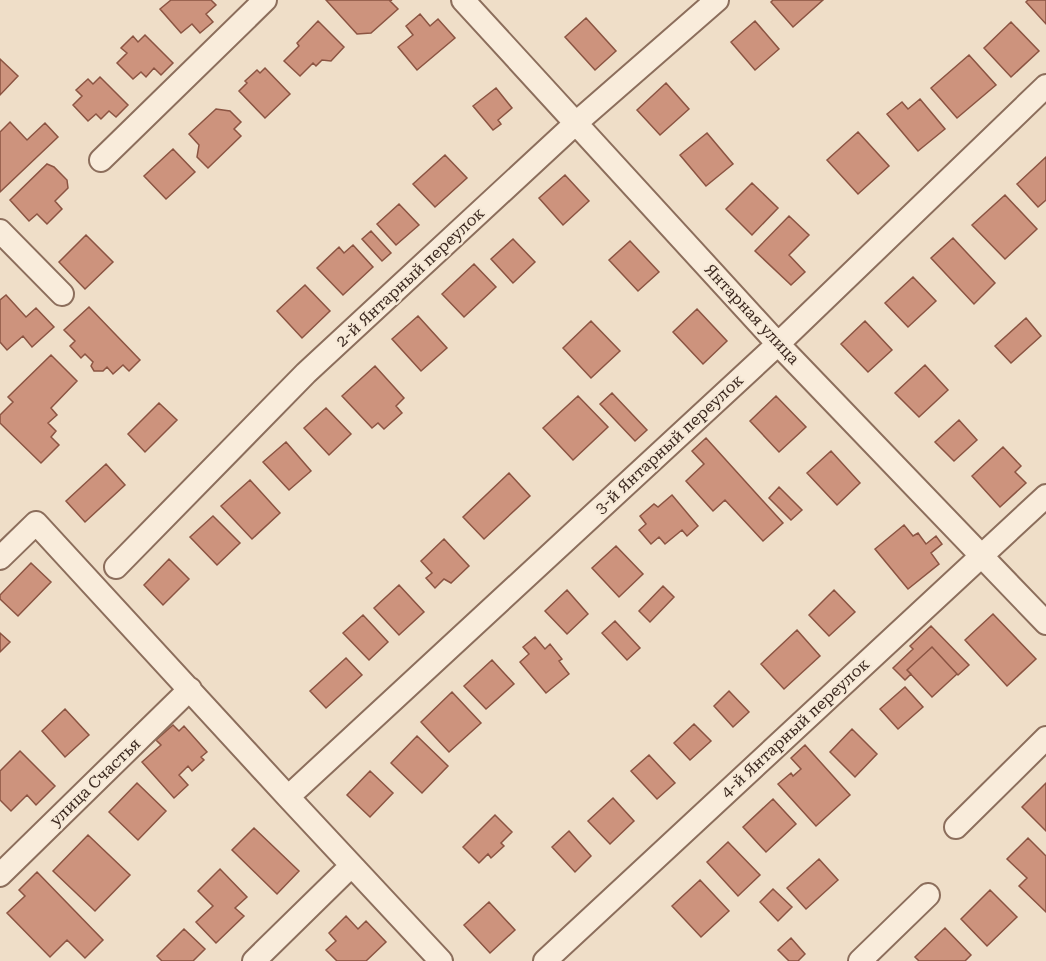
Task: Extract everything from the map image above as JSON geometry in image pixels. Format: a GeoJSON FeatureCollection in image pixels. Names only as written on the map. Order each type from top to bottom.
{"type":"FeatureCollection","features":[{"type":"Feature","properties":{"kind":"street"},"geometry":{"type":"LineString","coordinates":[[101,160],[265,0]]}},
{"type":"Feature","properties":{"kind":"street","name":"Янтарная улица"},"geometry":{"type":"LineString","coordinates":[[463,0],[778,344],[1046,623]]}},
{"type":"Feature","properties":{"kind":"street","name":"2-й Янтарный переулок"},"geometry":{"type":"LineString","coordinates":[[116,567],[306,373],[576,123],[717,0]]}},
{"type":"Feature","properties":{"kind":"street","name":"3-й Янтарный переулок"},"geometry":{"type":"LineString","coordinates":[[288,797],[778,344],[1046,86]]}},
{"type":"Feature","properties":{"kind":"street"},"geometry":{"type":"LineString","coordinates":[[0,231],[62,294]]}},
{"type":"Feature","properties":{"kind":"street","name":"4-й Янтарный переулок"},"geometry":{"type":"LineString","coordinates":[[545,961],[1046,496]]}},
{"type":"Feature","properties":{"kind":"street"},"geometry":{"type":"LineString","coordinates":[[0,558],[36,523],[441,961]]}},
{"type":"Feature","properties":{"kind":"street","name":"улица Счастья"},"geometry":{"type":"LineString","coordinates":[[0,875],[190,689]]}},
{"type":"Feature","properties":{"kind":"street"},"geometry":{"type":"LineString","coordinates":[[956,827],[1046,738]]}},
{"type":"Feature","properties":{"kind":"street"},"geometry":{"type":"LineString","coordinates":[[254,961],[351,866]]}},
{"type":"Feature","properties":{"kind":"street"},"geometry":{"type":"LineString","coordinates":[[860,961],[928,895]]}},
{"type":"Feature","properties":{"kind":"building"},"geometry":{"type":"Polygon","coordinates":[[[171,0],[211,0],[216,5],[206,14],[213,22],[200,33],[192,24],[181,33],[160,9],[171,0]]]}},
{"type":"Feature","properties":{"kind":"building"},"geometry":{"type":"Polygon","coordinates":[[[326,0],[392,0],[390,1],[398,9],[371,33],[357,34],[326,0]]]}},
{"type":"Feature","properties":{"kind":"building"},"geometry":{"type":"Polygon","coordinates":[[[773,0],[823,0],[793,27],[771,2],[773,0]]]}},
{"type":"Feature","properties":{"kind":"building"},"geometry":{"type":"Polygon","coordinates":[[[1046,0],[1046,24],[1026,2],[1046,0]]]}},
{"type":"Feature","properties":{"kind":"building"},"geometry":{"type":"Polygon","coordinates":[[[420,14],[430,26],[438,19],[455,38],[417,70],[398,47],[413,35],[406,26],[420,14]]]}},
{"type":"Feature","properties":{"kind":"building"},"geometry":{"type":"Polygon","coordinates":[[[586,18],[616,51],[595,70],[565,37],[586,18]]]}},
{"type":"Feature","properties":{"kind":"building"},"geometry":{"type":"Polygon","coordinates":[[[318,21],[344,47],[331,61],[322,60],[316,66],[313,63],[300,76],[284,61],[318,21]]]}},
{"type":"Feature","properties":{"kind":"building"},"geometry":{"type":"Polygon","coordinates":[[[755,21],[779,49],[755,70],[731,42],[755,21]]]}},
{"type":"Feature","properties":{"kind":"building"},"geometry":{"type":"Polygon","coordinates":[[[1011,22],[1039,51],[1011,77],[984,48],[1011,22]]]}},
{"type":"Feature","properties":{"kind":"building"},"geometry":{"type":"Polygon","coordinates":[[[145,35],[173,63],[161,75],[154,68],[146,77],[141,72],[133,79],[117,63],[127,53],[121,48],[133,36],[138,42],[145,35]]]}},
{"type":"Feature","properties":{"kind":"building"},"geometry":{"type":"Polygon","coordinates":[[[969,55],[996,85],[957,118],[931,88],[969,55]]]}},
{"type":"Feature","properties":{"kind":"building"},"geometry":{"type":"Polygon","coordinates":[[[0,59],[18,76],[0,95],[0,59]]]}},
{"type":"Feature","properties":{"kind":"building"},"geometry":{"type":"Polygon","coordinates":[[[265,68],[290,94],[265,118],[239,91],[247,83],[245,81],[257,70],[260,73],[265,68]]]}},
{"type":"Feature","properties":{"kind":"building"},"geometry":{"type":"Polygon","coordinates":[[[100,77],[128,105],[116,117],[109,111],[101,119],[96,114],[88,121],[73,105],[82,96],[76,90],[88,79],[93,84],[100,77]]]}},
{"type":"Feature","properties":{"kind":"building"},"geometry":{"type":"Polygon","coordinates":[[[666,83],[689,109],[660,135],[637,110],[666,83]]]}},
{"type":"Feature","properties":{"kind":"building"},"geometry":{"type":"Polygon","coordinates":[[[496,88],[512,108],[498,120],[501,124],[493,130],[473,106],[496,88]]]}},
{"type":"Feature","properties":{"kind":"building"},"geometry":{"type":"Polygon","coordinates":[[[920,99],[945,129],[918,151],[887,114],[902,102],[908,109],[920,99]]]}},
{"type":"Feature","properties":{"kind":"building"},"geometry":{"type":"Polygon","coordinates":[[[216,109],[230,111],[241,122],[234,129],[241,136],[208,168],[197,157],[199,145],[189,134],[216,109]]]}},
{"type":"Feature","properties":{"kind":"building"},"geometry":{"type":"Polygon","coordinates":[[[10,122],[27,140],[45,123],[58,137],[0,192],[0,132],[10,122]]]}},
{"type":"Feature","properties":{"kind":"building"},"geometry":{"type":"Polygon","coordinates":[[[858,132],[889,166],[858,194],[827,160],[858,132]]]}},
{"type":"Feature","properties":{"kind":"building"},"geometry":{"type":"Polygon","coordinates":[[[707,133],[733,164],[706,186],[680,155],[707,133]]]}},
{"type":"Feature","properties":{"kind":"building"},"geometry":{"type":"Polygon","coordinates":[[[173,149],[195,172],[166,199],[144,176],[173,149]]]}},
{"type":"Feature","properties":{"kind":"building"},"geometry":{"type":"Polygon","coordinates":[[[445,155],[467,178],[435,207],[413,184],[445,155]]]}},
{"type":"Feature","properties":{"kind":"building"},"geometry":{"type":"Polygon","coordinates":[[[1046,157],[1046,200],[1038,207],[1017,184],[1046,157]]]}},
{"type":"Feature","properties":{"kind":"building"},"geometry":{"type":"Polygon","coordinates":[[[47,164],[54,167],[67,180],[68,188],[55,201],[62,209],[47,224],[37,214],[29,221],[10,200],[47,164]]]}},
{"type":"Feature","properties":{"kind":"building"},"geometry":{"type":"Polygon","coordinates":[[[565,175],[589,201],[563,225],[539,198],[565,175]]]}},
{"type":"Feature","properties":{"kind":"building"},"geometry":{"type":"Polygon","coordinates":[[[752,183],[778,208],[752,235],[726,209],[752,183]]]}},
{"type":"Feature","properties":{"kind":"building"},"geometry":{"type":"Polygon","coordinates":[[[1005,195],[1037,229],[1005,259],[972,225],[1005,195]]]}},
{"type":"Feature","properties":{"kind":"building"},"geometry":{"type":"Polygon","coordinates":[[[399,204],[419,225],[396,245],[377,224],[399,204]]]}},
{"type":"Feature","properties":{"kind":"building"},"geometry":{"type":"Polygon","coordinates":[[[789,216],[809,235],[789,255],[805,272],[791,285],[755,251],[789,216]]]}},
{"type":"Feature","properties":{"kind":"building"},"geometry":{"type":"Polygon","coordinates":[[[371,231],[391,253],[382,261],[362,239],[371,231]]]}},
{"type":"Feature","properties":{"kind":"building"},"geometry":{"type":"Polygon","coordinates":[[[86,235],[113,262],[85,289],[59,262],[86,235]]]}},
{"type":"Feature","properties":{"kind":"building"},"geometry":{"type":"Polygon","coordinates":[[[953,238],[995,283],[974,304],[931,258],[953,238]]]}},
{"type":"Feature","properties":{"kind":"building"},"geometry":{"type":"Polygon","coordinates":[[[513,239],[535,262],[513,283],[491,259],[513,239]]]}},
{"type":"Feature","properties":{"kind":"building"},"geometry":{"type":"Polygon","coordinates":[[[630,241],[659,272],[638,291],[609,260],[630,241]]]}},
{"type":"Feature","properties":{"kind":"building"},"geometry":{"type":"Polygon","coordinates":[[[353,245],[373,267],[343,295],[317,268],[339,247],[344,253],[353,245]]]}},
{"type":"Feature","properties":{"kind":"building"},"geometry":{"type":"Polygon","coordinates":[[[474,264],[496,287],[464,317],[442,294],[474,264]]]}},
{"type":"Feature","properties":{"kind":"building"},"geometry":{"type":"Polygon","coordinates":[[[913,277],[936,301],[908,327],[885,303],[913,277]]]}},
{"type":"Feature","properties":{"kind":"building"},"geometry":{"type":"Polygon","coordinates":[[[305,285],[330,311],[302,338],[277,311],[305,285]]]}},
{"type":"Feature","properties":{"kind":"building"},"geometry":{"type":"Polygon","coordinates":[[[6,295],[26,317],[36,308],[54,327],[32,347],[23,336],[7,350],[0,342],[0,300],[6,295]]]}},
{"type":"Feature","properties":{"kind":"building"},"geometry":{"type":"Polygon","coordinates":[[[89,307],[140,360],[129,371],[123,365],[113,374],[107,367],[103,371],[94,371],[91,366],[93,362],[85,354],[81,358],[70,346],[75,341],[64,330],[89,307]]]}},
{"type":"Feature","properties":{"kind":"building"},"geometry":{"type":"Polygon","coordinates":[[[697,309],[727,341],[703,364],[673,332],[697,309]]]}},
{"type":"Feature","properties":{"kind":"building"},"geometry":{"type":"Polygon","coordinates":[[[418,316],[447,348],[421,371],[392,339],[418,316]]]}},
{"type":"Feature","properties":{"kind":"building"},"geometry":{"type":"Polygon","coordinates":[[[1026,318],[1041,336],[1011,363],[995,346],[1026,318]]]}},
{"type":"Feature","properties":{"kind":"building"},"geometry":{"type":"Polygon","coordinates":[[[591,321],[620,351],[591,378],[563,348],[591,321]]]}},
{"type":"Feature","properties":{"kind":"building"},"geometry":{"type":"Polygon","coordinates":[[[865,321],[892,350],[868,372],[841,344],[865,321]]]}},
{"type":"Feature","properties":{"kind":"building"},"geometry":{"type":"Polygon","coordinates":[[[51,355],[77,381],[51,408],[57,415],[48,423],[56,431],[51,437],[59,445],[41,463],[0,423],[0,415],[13,402],[8,397],[51,355]]]}},
{"type":"Feature","properties":{"kind":"building"},"geometry":{"type":"Polygon","coordinates":[[[925,365],[948,390],[919,417],[895,393],[925,365]]]}},
{"type":"Feature","properties":{"kind":"building"},"geometry":{"type":"Polygon","coordinates":[[[375,366],[404,398],[396,406],[402,413],[384,429],[378,423],[372,428],[342,396],[375,366]]]}},
{"type":"Feature","properties":{"kind":"building"},"geometry":{"type":"Polygon","coordinates":[[[612,393],[647,430],[635,441],[600,404],[612,393]]]}},
{"type":"Feature","properties":{"kind":"building"},"geometry":{"type":"Polygon","coordinates":[[[578,396],[608,427],[573,460],[543,428],[578,396]]]}},
{"type":"Feature","properties":{"kind":"building"},"geometry":{"type":"Polygon","coordinates":[[[776,396],[806,427],[779,452],[750,421],[776,396]]]}},
{"type":"Feature","properties":{"kind":"building"},"geometry":{"type":"Polygon","coordinates":[[[159,403],[177,420],[145,452],[128,434],[159,403]]]}},
{"type":"Feature","properties":{"kind":"building"},"geometry":{"type":"Polygon","coordinates":[[[326,408],[351,434],[329,455],[304,428],[326,408]]]}},
{"type":"Feature","properties":{"kind":"building"},"geometry":{"type":"Polygon","coordinates":[[[959,420],[977,440],[954,461],[935,442],[959,420]]]}},
{"type":"Feature","properties":{"kind":"building"},"geometry":{"type":"Polygon","coordinates":[[[706,438],[783,523],[763,541],[725,500],[713,511],[686,481],[704,464],[692,451],[706,438]]]}},
{"type":"Feature","properties":{"kind":"building"},"geometry":{"type":"Polygon","coordinates":[[[286,442],[311,471],[289,490],[263,462],[286,442]]]}},
{"type":"Feature","properties":{"kind":"building"},"geometry":{"type":"Polygon","coordinates":[[[1003,447],[1021,466],[1015,472],[1026,483],[1000,507],[972,476],[1003,447]]]}},
{"type":"Feature","properties":{"kind":"building"},"geometry":{"type":"Polygon","coordinates":[[[831,451],[860,483],[837,505],[807,473],[831,451]]]}},
{"type":"Feature","properties":{"kind":"building"},"geometry":{"type":"Polygon","coordinates":[[[106,464],[125,485],[85,522],[66,501],[106,464]]]}},
{"type":"Feature","properties":{"kind":"building"},"geometry":{"type":"Polygon","coordinates":[[[509,473],[530,496],[484,539],[463,517],[509,473]]]}},
{"type":"Feature","properties":{"kind":"building"},"geometry":{"type":"Polygon","coordinates":[[[250,480],[280,513],[252,539],[221,506],[250,480]]]}},
{"type":"Feature","properties":{"kind":"building"},"geometry":{"type":"Polygon","coordinates":[[[779,487],[802,510],[791,520],[769,498],[779,487]]]}},
{"type":"Feature","properties":{"kind":"building"},"geometry":{"type":"Polygon","coordinates":[[[672,495],[698,526],[687,536],[682,530],[665,544],[659,537],[651,544],[639,530],[646,524],[640,516],[654,504],[658,507],[672,495]]]}},
{"type":"Feature","properties":{"kind":"building"},"geometry":{"type":"Polygon","coordinates":[[[213,516],[240,543],[217,565],[190,537],[213,516]]]}},
{"type":"Feature","properties":{"kind":"building"},"geometry":{"type":"Polygon","coordinates":[[[904,525],[913,536],[918,533],[926,544],[936,536],[942,544],[931,553],[939,564],[908,589],[875,549],[904,525]]]}},
{"type":"Feature","properties":{"kind":"building"},"geometry":{"type":"Polygon","coordinates":[[[444,539],[469,566],[451,583],[444,579],[435,588],[426,578],[432,573],[421,561],[444,539]]]}},
{"type":"Feature","properties":{"kind":"building"},"geometry":{"type":"Polygon","coordinates":[[[616,546],[643,574],[619,597],[592,568],[616,546]]]}},
{"type":"Feature","properties":{"kind":"building"},"geometry":{"type":"Polygon","coordinates":[[[169,559],[189,579],[163,605],[144,585],[169,559]]]}},
{"type":"Feature","properties":{"kind":"building"},"geometry":{"type":"Polygon","coordinates":[[[31,563],[51,582],[18,616],[0,599],[0,595],[31,563]]]}},
{"type":"Feature","properties":{"kind":"building"},"geometry":{"type":"Polygon","coordinates":[[[399,585],[424,612],[399,635],[374,608],[399,585]]]}},
{"type":"Feature","properties":{"kind":"building"},"geometry":{"type":"Polygon","coordinates":[[[663,586],[674,597],[650,622],[639,611],[663,586]]]}},
{"type":"Feature","properties":{"kind":"building"},"geometry":{"type":"Polygon","coordinates":[[[567,590],[588,614],[567,634],[545,611],[567,590]]]}},
{"type":"Feature","properties":{"kind":"building"},"geometry":{"type":"Polygon","coordinates":[[[834,590],[855,612],[829,636],[809,615],[834,590]]]}},
{"type":"Feature","properties":{"kind":"building"},"geometry":{"type":"Polygon","coordinates":[[[993,614],[1036,659],[1007,686],[965,640],[993,614]]]}},
{"type":"Feature","properties":{"kind":"building"},"geometry":{"type":"Polygon","coordinates":[[[363,615],[388,642],[369,660],[343,633],[363,615]]]}},
{"type":"Feature","properties":{"kind":"building"},"geometry":{"type":"Polygon","coordinates":[[[615,621],[640,648],[627,660],[602,633],[615,621]]]}},
{"type":"Feature","properties":{"kind":"building"},"geometry":{"type":"Polygon","coordinates":[[[931,626],[969,665],[958,675],[932,647],[907,670],[911,674],[905,680],[893,668],[913,649],[910,646],[931,626]]]}},
{"type":"Feature","properties":{"kind":"building"},"geometry":{"type":"Polygon","coordinates":[[[797,630],[820,656],[784,689],[761,664],[797,630]]]}},
{"type":"Feature","properties":{"kind":"building"},"geometry":{"type":"Polygon","coordinates":[[[0,633],[10,642],[0,652],[0,633]]]}},
{"type":"Feature","properties":{"kind":"building"},"geometry":{"type":"Polygon","coordinates":[[[535,637],[545,649],[550,644],[562,659],[559,661],[569,674],[546,693],[520,662],[529,654],[523,647],[535,637]]]}},
{"type":"Feature","properties":{"kind":"building"},"geometry":{"type":"Polygon","coordinates":[[[932,647],[957,674],[932,697],[907,670],[932,647]]]}},
{"type":"Feature","properties":{"kind":"building"},"geometry":{"type":"Polygon","coordinates":[[[346,658],[362,675],[326,708],[310,691],[346,658]]]}},
{"type":"Feature","properties":{"kind":"building"},"geometry":{"type":"Polygon","coordinates":[[[492,660],[514,684],[486,709],[464,686],[492,660]]]}},
{"type":"Feature","properties":{"kind":"building"},"geometry":{"type":"Polygon","coordinates":[[[905,687],[923,707],[898,729],[880,709],[905,687]]]}},
{"type":"Feature","properties":{"kind":"building"},"geometry":{"type":"Polygon","coordinates":[[[729,691],[749,712],[733,727],[714,706],[729,691]]]}},
{"type":"Feature","properties":{"kind":"building"},"geometry":{"type":"Polygon","coordinates":[[[452,692],[481,723],[449,752],[421,722],[452,692]]]}},
{"type":"Feature","properties":{"kind":"building"},"geometry":{"type":"Polygon","coordinates":[[[65,709],[89,735],[65,757],[42,731],[65,709]]]}},
{"type":"Feature","properties":{"kind":"building"},"geometry":{"type":"Polygon","coordinates":[[[694,724],[711,741],[690,760],[674,743],[694,724]]]}},
{"type":"Feature","properties":{"kind":"building"},"geometry":{"type":"Polygon","coordinates":[[[173,725],[179,731],[184,726],[207,752],[201,757],[204,760],[192,771],[188,766],[179,775],[188,785],[174,798],[142,762],[161,745],[156,740],[173,725]]]}},
{"type":"Feature","properties":{"kind":"building"},"geometry":{"type":"Polygon","coordinates":[[[852,729],[877,754],[855,777],[830,752],[852,729]]]}},
{"type":"Feature","properties":{"kind":"building"},"geometry":{"type":"Polygon","coordinates":[[[417,736],[448,766],[422,793],[391,763],[417,736]]]}},
{"type":"Feature","properties":{"kind":"building"},"geometry":{"type":"Polygon","coordinates":[[[805,745],[850,795],[816,826],[778,784],[791,773],[793,776],[801,769],[791,758],[805,745]]]}},
{"type":"Feature","properties":{"kind":"building"},"geometry":{"type":"Polygon","coordinates":[[[20,751],[55,786],[36,805],[27,795],[11,811],[0,800],[0,771],[20,751]]]}},
{"type":"Feature","properties":{"kind":"building"},"geometry":{"type":"Polygon","coordinates":[[[649,755],[675,783],[657,799],[631,771],[649,755]]]}},
{"type":"Feature","properties":{"kind":"building"},"geometry":{"type":"Polygon","coordinates":[[[370,771],[393,793],[370,817],[347,795],[370,771]]]}},
{"type":"Feature","properties":{"kind":"building"},"geometry":{"type":"Polygon","coordinates":[[[137,783],[166,811],[138,840],[109,812],[137,783]]]}},
{"type":"Feature","properties":{"kind":"building"},"geometry":{"type":"Polygon","coordinates":[[[1046,783],[1046,831],[1022,807],[1046,783]]]}},
{"type":"Feature","properties":{"kind":"building"},"geometry":{"type":"Polygon","coordinates":[[[613,798],[634,821],[610,844],[588,821],[613,798]]]}},
{"type":"Feature","properties":{"kind":"building"},"geometry":{"type":"Polygon","coordinates":[[[773,799],[796,824],[766,852],[743,827],[773,799]]]}},
{"type":"Feature","properties":{"kind":"building"},"geometry":{"type":"Polygon","coordinates":[[[495,815],[512,832],[501,843],[504,846],[491,858],[488,854],[479,863],[463,847],[495,815]]]}},
{"type":"Feature","properties":{"kind":"building"},"geometry":{"type":"Polygon","coordinates":[[[254,828],[299,871],[277,894],[232,850],[254,828]]]}},
{"type":"Feature","properties":{"kind":"building"},"geometry":{"type":"Polygon","coordinates":[[[569,831],[591,856],[575,872],[552,847],[569,831]]]}},
{"type":"Feature","properties":{"kind":"building"},"geometry":{"type":"Polygon","coordinates":[[[88,835],[130,875],[95,911],[53,871],[88,835]]]}},
{"type":"Feature","properties":{"kind":"building"},"geometry":{"type":"Polygon","coordinates":[[[1028,838],[1046,856],[1046,912],[1019,886],[1027,878],[1007,859],[1028,838]]]}},
{"type":"Feature","properties":{"kind":"building"},"geometry":{"type":"Polygon","coordinates":[[[728,842],[760,875],[738,896],[707,862],[728,842]]]}},
{"type":"Feature","properties":{"kind":"building"},"geometry":{"type":"Polygon","coordinates":[[[819,859],[838,880],[806,909],[787,888],[819,859]]]}},
{"type":"Feature","properties":{"kind":"building"},"geometry":{"type":"Polygon","coordinates":[[[220,869],[247,897],[235,908],[244,916],[216,943],[196,922],[213,906],[198,891],[220,869]]]}},
{"type":"Feature","properties":{"kind":"building"},"geometry":{"type":"Polygon","coordinates":[[[37,872],[103,940],[85,958],[67,940],[50,957],[7,913],[25,896],[19,890],[37,872]]]}},
{"type":"Feature","properties":{"kind":"building"},"geometry":{"type":"Polygon","coordinates":[[[700,880],[729,911],[701,937],[672,906],[700,880]]]}},
{"type":"Feature","properties":{"kind":"building"},"geometry":{"type":"Polygon","coordinates":[[[773,889],[792,907],[778,921],[760,902],[773,889]]]}},
{"type":"Feature","properties":{"kind":"building"},"geometry":{"type":"Polygon","coordinates":[[[990,890],[1017,917],[987,946],[961,919],[990,890]]]}},
{"type":"Feature","properties":{"kind":"building"},"geometry":{"type":"Polygon","coordinates":[[[489,902],[515,930],[490,953],[464,925],[489,902]]]}},
{"type":"Feature","properties":{"kind":"building"},"geometry":{"type":"Polygon","coordinates":[[[346,916],[358,929],[366,921],[386,942],[366,961],[337,961],[326,950],[336,941],[329,933],[346,916]]]}},
{"type":"Feature","properties":{"kind":"building"},"geometry":{"type":"Polygon","coordinates":[[[945,928],[971,955],[965,961],[919,961],[915,957],[945,928]]]}},
{"type":"Feature","properties":{"kind":"building"},"geometry":{"type":"Polygon","coordinates":[[[184,929],[205,949],[193,961],[162,961],[157,956],[184,929]]]}},
{"type":"Feature","properties":{"kind":"building"},"geometry":{"type":"Polygon","coordinates":[[[791,938],[805,954],[798,961],[789,961],[778,950],[791,938]]]}}]}
